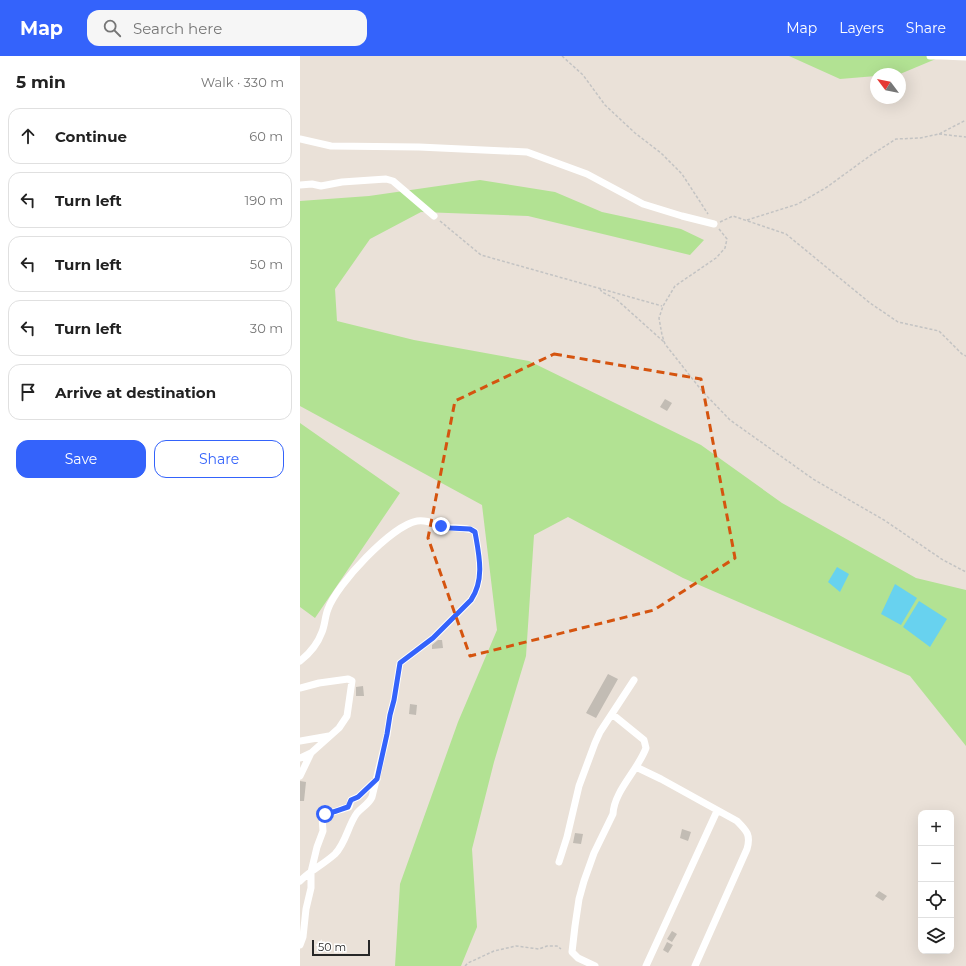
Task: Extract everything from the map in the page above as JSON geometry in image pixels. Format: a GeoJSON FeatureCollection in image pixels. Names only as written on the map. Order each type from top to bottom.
{"type":"FeatureCollection","features":[{"type":"Feature","properties":{"kind":"street"},"geometry":{"type":"LineString","coordinates":[[930,56],[966,57]]}},
{"type":"Feature","properties":{"kind":"street"},"geometry":{"type":"LineString","coordinates":[[300,140],[331,146],[427,147],[527,152],[587,174],[643,204],[714,224]]}},
{"type":"Feature","properties":{"kind":"street"},"geometry":{"type":"LineString","coordinates":[[300,185],[312,184],[321,186],[342,182],[386,179],[393,181],[434,216]]}},
{"type":"Feature","properties":{"kind":"street"},"geometry":{"type":"LineString","coordinates":[[300,881],[335,854],[346,837],[354,818],[372,797],[387,734],[400,663],[433,638],[471,600],[475,593],[481,565],[475,532],[470,529],[450,528],[428,521],[418,520],[405,525],[394,532],[361,563],[345,582],[328,608],[322,632],[318,641],[301,658]]}},
{"type":"Feature","properties":{"kind":"street"},"geometry":{"type":"LineString","coordinates":[[300,688],[348,679],[352,682],[347,716],[339,728],[311,753],[300,758]]}},
{"type":"Feature","properties":{"kind":"street"},"geometry":{"type":"LineString","coordinates":[[558,862],[586,767],[600,732],[634,680]]}},
{"type":"Feature","properties":{"kind":"street"},"geometry":{"type":"LineString","coordinates":[[595,966],[578,958],[572,952],[579,899],[594,853],[613,814],[613,807],[620,792],[646,748],[644,740],[612,714]]}},
{"type":"Feature","properties":{"kind":"street"},"geometry":{"type":"LineString","coordinates":[[300,742],[317,737],[330,736]]}},
{"type":"Feature","properties":{"kind":"street"},"geometry":{"type":"LineString","coordinates":[[300,776],[311,753]]}},
{"type":"Feature","properties":{"kind":"street"},"geometry":{"type":"LineString","coordinates":[[636,767],[661,779],[737,821],[746,830],[749,842],[747,849],[695,966]]}},
{"type":"Feature","properties":{"kind":"street"},"geometry":{"type":"LineString","coordinates":[[300,945],[303,937],[306,909],[311,888],[311,872],[317,847],[323,831],[322,817],[323,815],[348,807],[351,800],[358,797],[377,779]]}},
{"type":"Feature","properties":{"kind":"street"},"geometry":{"type":"LineString","coordinates":[[646,966],[717,811]]}},
{"type":"Feature","properties":{"kind":"path"},"geometry":{"type":"LineString","coordinates":[[562,56],[583,74],[605,105],[635,133],[661,152],[682,174],[714,224],[727,238],[726,248],[716,258],[675,286],[663,306],[659,318],[665,344]]}},
{"type":"Feature","properties":{"kind":"path"},"geometry":{"type":"LineString","coordinates":[[746,220],[798,204],[828,187],[896,138],[920,138],[939,134],[966,120]]}},
{"type":"Feature","properties":{"kind":"path"},"geometry":{"type":"LineString","coordinates":[[939,134],[966,137]]}},
{"type":"Feature","properties":{"kind":"path"},"geometry":{"type":"LineString","coordinates":[[434,216],[481,256],[663,306]]}},
{"type":"Feature","properties":{"kind":"path"},"geometry":{"type":"LineString","coordinates":[[714,224],[733,216],[786,234],[870,303],[898,322],[939,331],[962,354],[966,356]]}},
{"type":"Feature","properties":{"kind":"path"},"geometry":{"type":"LineString","coordinates":[[599,288],[602,292],[616,300],[655,333],[702,391],[730,420],[813,478],[884,520],[943,560],[966,572]]}},
{"type":"Feature","properties":{"kind":"path"},"geometry":{"type":"LineString","coordinates":[[465,966],[468,963],[494,951],[516,946],[539,949],[547,946],[557,946],[560,949]]}},
{"type":"Feature","properties":{"kind":"highlighted area"},"geometry":{"type":"Polygon","coordinates":[[[554,354],[701,379],[735,558],[654,610],[470,656],[428,538],[455,401],[554,354]]]}},
{"type":"Feature","properties":{"kind":"green space"},"geometry":{"type":"Polygon","coordinates":[[[789,56],[943,56],[906,71],[906,68],[870,68],[870,76],[840,79],[789,56]]]}},
{"type":"Feature","properties":{"kind":"green space"},"geometry":{"type":"Polygon","coordinates":[[[480,180],[555,192],[602,212],[681,229],[704,240],[690,255],[528,216],[421,212],[370,239],[335,289],[337,321],[414,340],[529,361],[701,445],[782,503],[916,578],[966,590],[966,746],[910,676],[683,578],[568,517],[534,535],[526,656],[494,762],[472,849],[477,927],[461,966],[395,966],[400,884],[458,722],[497,630],[482,505],[300,406],[300,201],[369,196],[480,180]]]}},
{"type":"Feature","properties":{"kind":"green space"},"geometry":{"type":"Polygon","coordinates":[[[300,423],[400,493],[315,618],[300,607],[300,423]]]}},
{"type":"Feature","properties":{"kind":"water"},"geometry":{"type":"Polygon","coordinates":[[[837,567],[849,574],[840,592],[828,582],[837,567]]]}},
{"type":"Feature","properties":{"kind":"water"},"geometry":{"type":"Polygon","coordinates":[[[895,584],[917,598],[901,625],[881,614],[895,584]]]}},
{"type":"Feature","properties":{"kind":"water"},"geometry":{"type":"Polygon","coordinates":[[[919,601],[947,619],[930,647],[903,627],[919,601]]]}},
{"type":"Feature","properties":{"kind":"building"},"geometry":{"type":"Polygon","coordinates":[[[665,399],[672,403],[667,411],[660,407],[665,399]]]}},
{"type":"Feature","properties":{"kind":"building"},"geometry":{"type":"Polygon","coordinates":[[[438,640],[442,640],[443,648],[432,649],[432,645],[438,640]]]}},
{"type":"Feature","properties":{"kind":"building"},"geometry":{"type":"Polygon","coordinates":[[[608,674],[618,679],[596,718],[586,713],[608,674]]]}},
{"type":"Feature","properties":{"kind":"building"},"geometry":{"type":"Polygon","coordinates":[[[363,686],[364,696],[356,696],[356,687],[363,686]]]}},
{"type":"Feature","properties":{"kind":"building"},"geometry":{"type":"Polygon","coordinates":[[[410,704],[417,705],[416,715],[409,714],[410,704]]]}},
{"type":"Feature","properties":{"kind":"building"},"geometry":{"type":"Polygon","coordinates":[[[300,781],[306,782],[304,801],[300,801],[300,781]]]}},
{"type":"Feature","properties":{"kind":"building"},"geometry":{"type":"Polygon","coordinates":[[[682,829],[691,832],[688,841],[680,838],[682,829]]]}},
{"type":"Feature","properties":{"kind":"building"},"geometry":{"type":"Polygon","coordinates":[[[575,833],[583,834],[581,844],[573,843],[575,833]]]}},
{"type":"Feature","properties":{"kind":"building"},"geometry":{"type":"Polygon","coordinates":[[[879,891],[887,896],[883,901],[875,896],[879,891]]]}},
{"type":"Feature","properties":{"kind":"building"},"geometry":{"type":"Polygon","coordinates":[[[672,931],[677,934],[672,942],[667,939],[672,931]]]}},
{"type":"Feature","properties":{"kind":"building"},"geometry":{"type":"Polygon","coordinates":[[[667,942],[673,945],[668,953],[663,950],[667,942]]]}},
{"type":"Feature","properties":{"kind":"route"},"geometry":{"type":"LineString","coordinates":[[325,814],[350,806],[350,801],[358,797],[377,779],[394,700],[400,663],[433,638],[471,600],[475,593],[481,565],[474,530],[441,526]]}}]}
